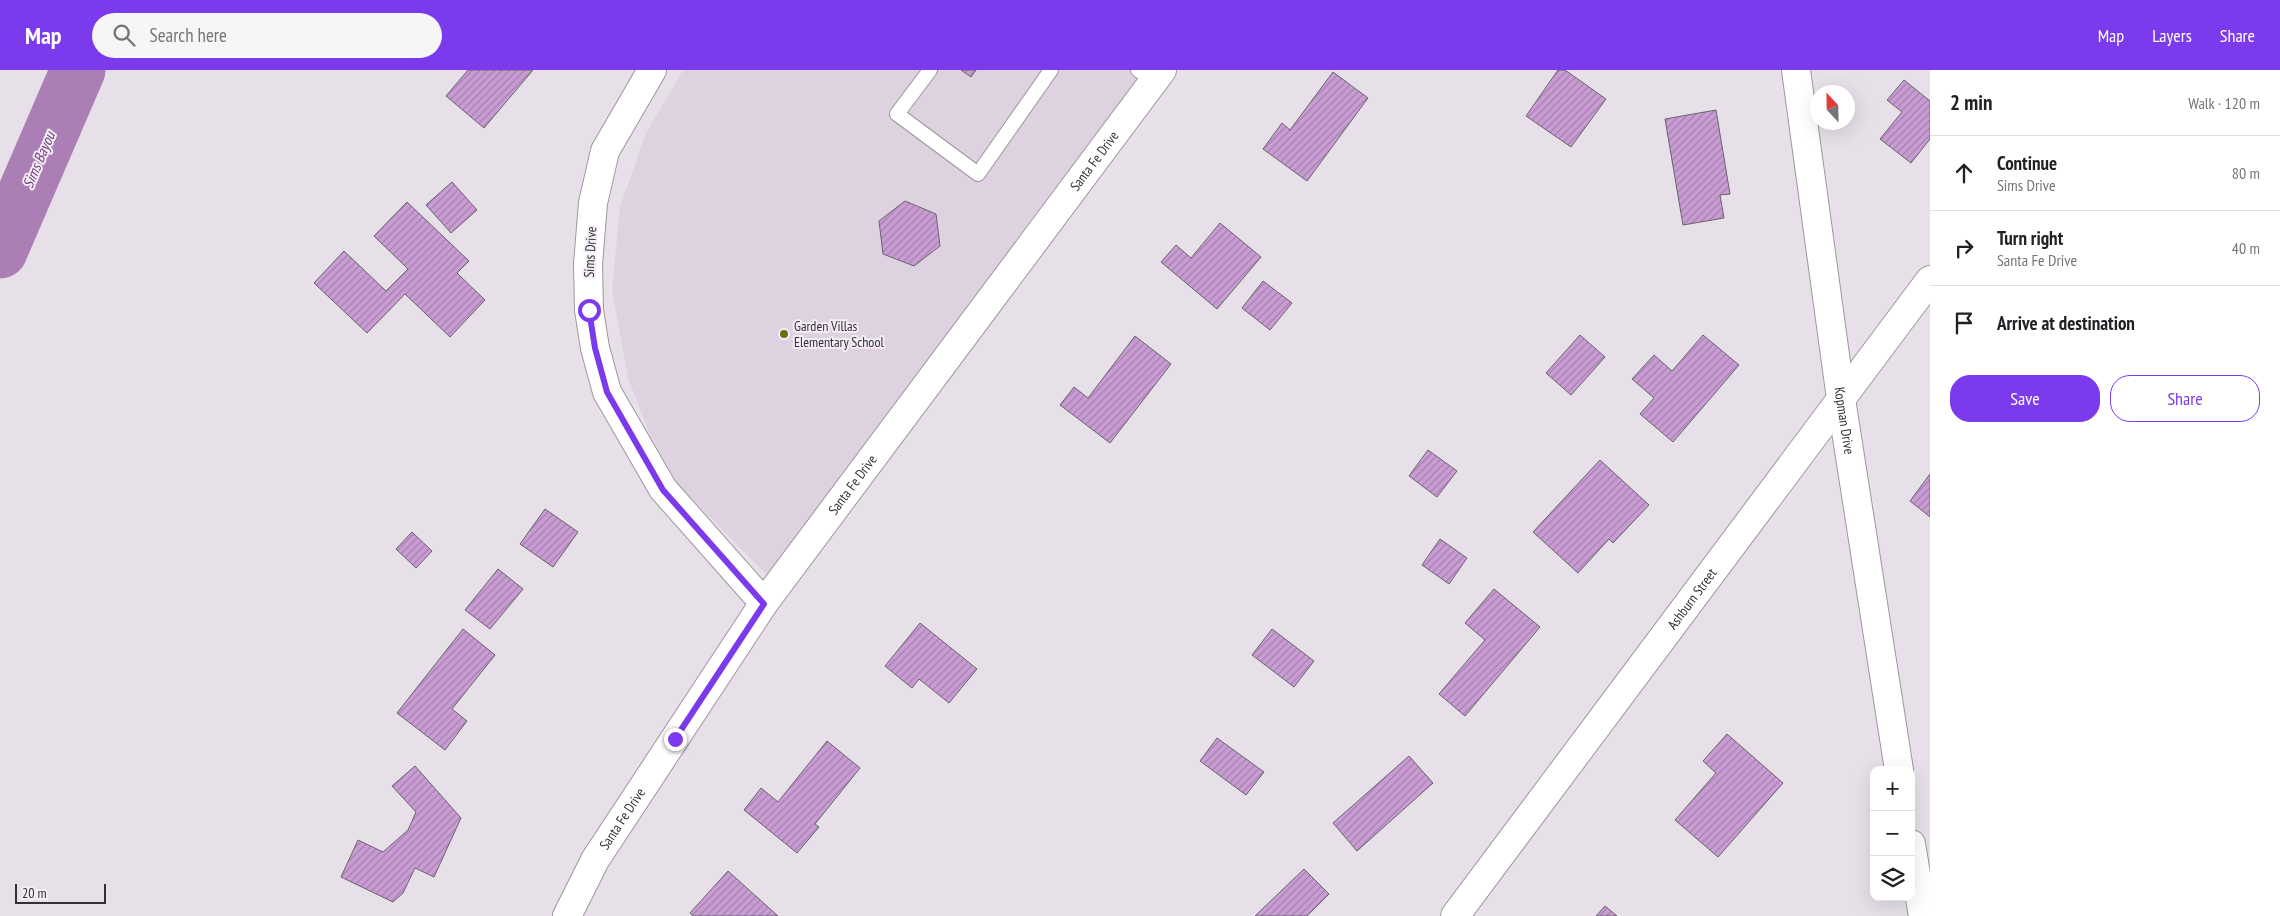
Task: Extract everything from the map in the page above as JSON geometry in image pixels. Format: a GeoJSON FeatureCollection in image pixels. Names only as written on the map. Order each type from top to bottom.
{"type":"FeatureCollection","features":[{"type":"Feature","properties":{"kind":"street","name":"Sims Drive"},"geometry":{"type":"LineString","coordinates":[[652,70],[605,151],[593,203],[588,264],[589,310],[595,348],[607,392],[663,490],[764,604]]}},
{"type":"Feature","properties":{"kind":"street","name":"Kopman Drive"},"geometry":{"type":"LineString","coordinates":[[1796,70],[1841,399],[1899,766]]}},
{"type":"Feature","properties":{"kind":"street","name":"Santa Fe Drive"},"geometry":{"type":"LineString","coordinates":[[567,916],[595,860],[764,604],[1151,74]]}},
{"type":"Feature","properties":{"kind":"street","name":"Ashburn Street"},"geometry":{"type":"LineString","coordinates":[[1455,916],[1930,280]]}},
{"type":"Feature","properties":{"kind":"street"},"geometry":{"type":"LineString","coordinates":[[1913,856],[1923,916]]}},
{"type":"Feature","properties":{"kind":"lane"},"geometry":{"type":"LineString","coordinates":[[930,70],[896,114],[978,174],[1052,70]]}},
{"type":"Feature","properties":{"kind":"shaded area","name":"Garden Villas Elementary School"},"geometry":{"type":"Polygon","coordinates":[[[683,70],[1144,70],[769,577],[677,484],[648,430],[628,378],[612,290],[620,207],[646,133],[683,70]]]}},
{"type":"Feature","properties":{"kind":"building"},"geometry":{"type":"Polygon","coordinates":[[[468,70],[533,70],[484,128],[446,96],[468,70]]]}},
{"type":"Feature","properties":{"kind":"building"},"geometry":{"type":"Polygon","coordinates":[[[961,70],[976,70],[971,77],[961,70]]]}},
{"type":"Feature","properties":{"kind":"building"},"geometry":{"type":"Polygon","coordinates":[[[1558,70],[1565,70],[1606,99],[1571,147],[1526,116],[1558,70]]]}},
{"type":"Feature","properties":{"kind":"building"},"geometry":{"type":"Polygon","coordinates":[[[1333,72],[1368,98],[1307,181],[1263,149],[1282,123],[1290,130],[1333,72]]]}},
{"type":"Feature","properties":{"kind":"building"},"geometry":{"type":"Polygon","coordinates":[[[1904,80],[1930,101],[1930,139],[1911,163],[1880,139],[1902,112],[1887,100],[1904,80]]]}},
{"type":"Feature","properties":{"kind":"building"},"geometry":{"type":"Polygon","coordinates":[[[1716,110],[1730,194],[1720,195],[1724,218],[1683,225],[1665,119],[1716,110]]]}},
{"type":"Feature","properties":{"kind":"building"},"geometry":{"type":"Polygon","coordinates":[[[452,182],[477,210],[451,233],[426,205],[452,182]]]}},
{"type":"Feature","properties":{"kind":"building"},"geometry":{"type":"Polygon","coordinates":[[[905,201],[936,214],[940,246],[914,266],[883,254],[879,221],[905,201]]]}},
{"type":"Feature","properties":{"kind":"building"},"geometry":{"type":"Polygon","coordinates":[[[407,202],[469,261],[457,273],[485,300],[450,337],[405,294],[367,333],[314,283],[344,251],[386,291],[408,269],[374,236],[407,202]]]}},
{"type":"Feature","properties":{"kind":"building"},"geometry":{"type":"Polygon","coordinates":[[[1220,223],[1261,257],[1217,309],[1161,262],[1176,245],[1191,258],[1220,223]]]}},
{"type":"Feature","properties":{"kind":"building"},"geometry":{"type":"Polygon","coordinates":[[[1263,281],[1292,303],[1270,330],[1242,308],[1263,281]]]}},
{"type":"Feature","properties":{"kind":"building"},"geometry":{"type":"Polygon","coordinates":[[[1580,335],[1605,357],[1571,395],[1546,373],[1580,335]]]}},
{"type":"Feature","properties":{"kind":"building"},"geometry":{"type":"Polygon","coordinates":[[[1703,335],[1739,365],[1673,442],[1640,414],[1654,398],[1632,379],[1654,355],[1672,371],[1703,335]]]}},
{"type":"Feature","properties":{"kind":"building"},"geometry":{"type":"Polygon","coordinates":[[[1135,336],[1171,364],[1110,443],[1060,405],[1074,387],[1088,398],[1135,336]]]}},
{"type":"Feature","properties":{"kind":"building"},"geometry":{"type":"Polygon","coordinates":[[[1428,450],[1457,471],[1437,497],[1409,476],[1428,450]]]}},
{"type":"Feature","properties":{"kind":"building"},"geometry":{"type":"Polygon","coordinates":[[[1600,460],[1649,505],[1613,543],[1609,539],[1578,573],[1533,532],[1600,460]]]}},
{"type":"Feature","properties":{"kind":"building"},"geometry":{"type":"Polygon","coordinates":[[[1930,474],[1930,517],[1910,501],[1930,474]]]}},
{"type":"Feature","properties":{"kind":"building"},"geometry":{"type":"Polygon","coordinates":[[[545,509],[578,532],[553,567],[520,544],[545,509]]]}},
{"type":"Feature","properties":{"kind":"building"},"geometry":{"type":"Polygon","coordinates":[[[412,532],[432,551],[416,568],[396,549],[412,532]]]}},
{"type":"Feature","properties":{"kind":"building"},"geometry":{"type":"Polygon","coordinates":[[[1440,539],[1467,558],[1449,584],[1422,565],[1440,539]]]}},
{"type":"Feature","properties":{"kind":"building"},"geometry":{"type":"Polygon","coordinates":[[[498,569],[523,589],[490,629],[465,610],[498,569]]]}},
{"type":"Feature","properties":{"kind":"building"},"geometry":{"type":"Polygon","coordinates":[[[1494,589],[1540,627],[1465,716],[1439,694],[1485,640],[1465,623],[1494,589]]]}},
{"type":"Feature","properties":{"kind":"building"},"geometry":{"type":"Polygon","coordinates":[[[920,623],[977,669],[949,703],[919,679],[912,688],[885,666],[920,623]]]}},
{"type":"Feature","properties":{"kind":"building"},"geometry":{"type":"Polygon","coordinates":[[[463,629],[495,655],[452,709],[467,721],[445,750],[397,713],[463,629]]]}},
{"type":"Feature","properties":{"kind":"building"},"geometry":{"type":"Polygon","coordinates":[[[1272,629],[1314,661],[1294,687],[1252,655],[1272,629]]]}},
{"type":"Feature","properties":{"kind":"building"},"geometry":{"type":"Polygon","coordinates":[[[1727,734],[1783,783],[1718,857],[1675,820],[1716,773],[1703,761],[1727,734]]]}},
{"type":"Feature","properties":{"kind":"building"},"geometry":{"type":"Polygon","coordinates":[[[1217,738],[1264,772],[1246,795],[1200,761],[1217,738]]]}},
{"type":"Feature","properties":{"kind":"building"},"geometry":{"type":"Polygon","coordinates":[[[827,741],[860,768],[815,824],[819,827],[797,853],[744,810],[761,788],[778,802],[827,741]]]}},
{"type":"Feature","properties":{"kind":"building"},"geometry":{"type":"Polygon","coordinates":[[[1409,756],[1433,783],[1357,851],[1333,823],[1409,756]]]}},
{"type":"Feature","properties":{"kind":"building"},"geometry":{"type":"Polygon","coordinates":[[[415,766],[461,818],[434,877],[415,868],[403,893],[393,902],[341,877],[358,840],[383,852],[408,830],[416,812],[392,786],[415,766]]]}},
{"type":"Feature","properties":{"kind":"building"},"geometry":{"type":"Polygon","coordinates":[[[1304,869],[1329,894],[1307,916],[1255,916],[1304,869]]]}},
{"type":"Feature","properties":{"kind":"building"},"geometry":{"type":"Polygon","coordinates":[[[728,871],[778,916],[693,916],[690,913],[728,871]]]}},
{"type":"Feature","properties":{"kind":"building"},"geometry":{"type":"Polygon","coordinates":[[[1605,906],[1617,916],[1596,916],[1605,906]]]}},
{"type":"Feature","properties":{"kind":"waterway","name":"Sims Bayou"},"geometry":{"type":"LineString","coordinates":[[0,251],[78,70]]}},
{"type":"Feature","properties":{"kind":"place","name":"Garden Villas Elementary School"},"geometry":{"type":"Point","coordinates":[784,334]}},
{"type":"Feature","properties":{"kind":"route"},"geometry":{"type":"LineString","coordinates":[[589,310],[595,348],[607,392],[663,490],[764,604],[675,739]]}}]}
